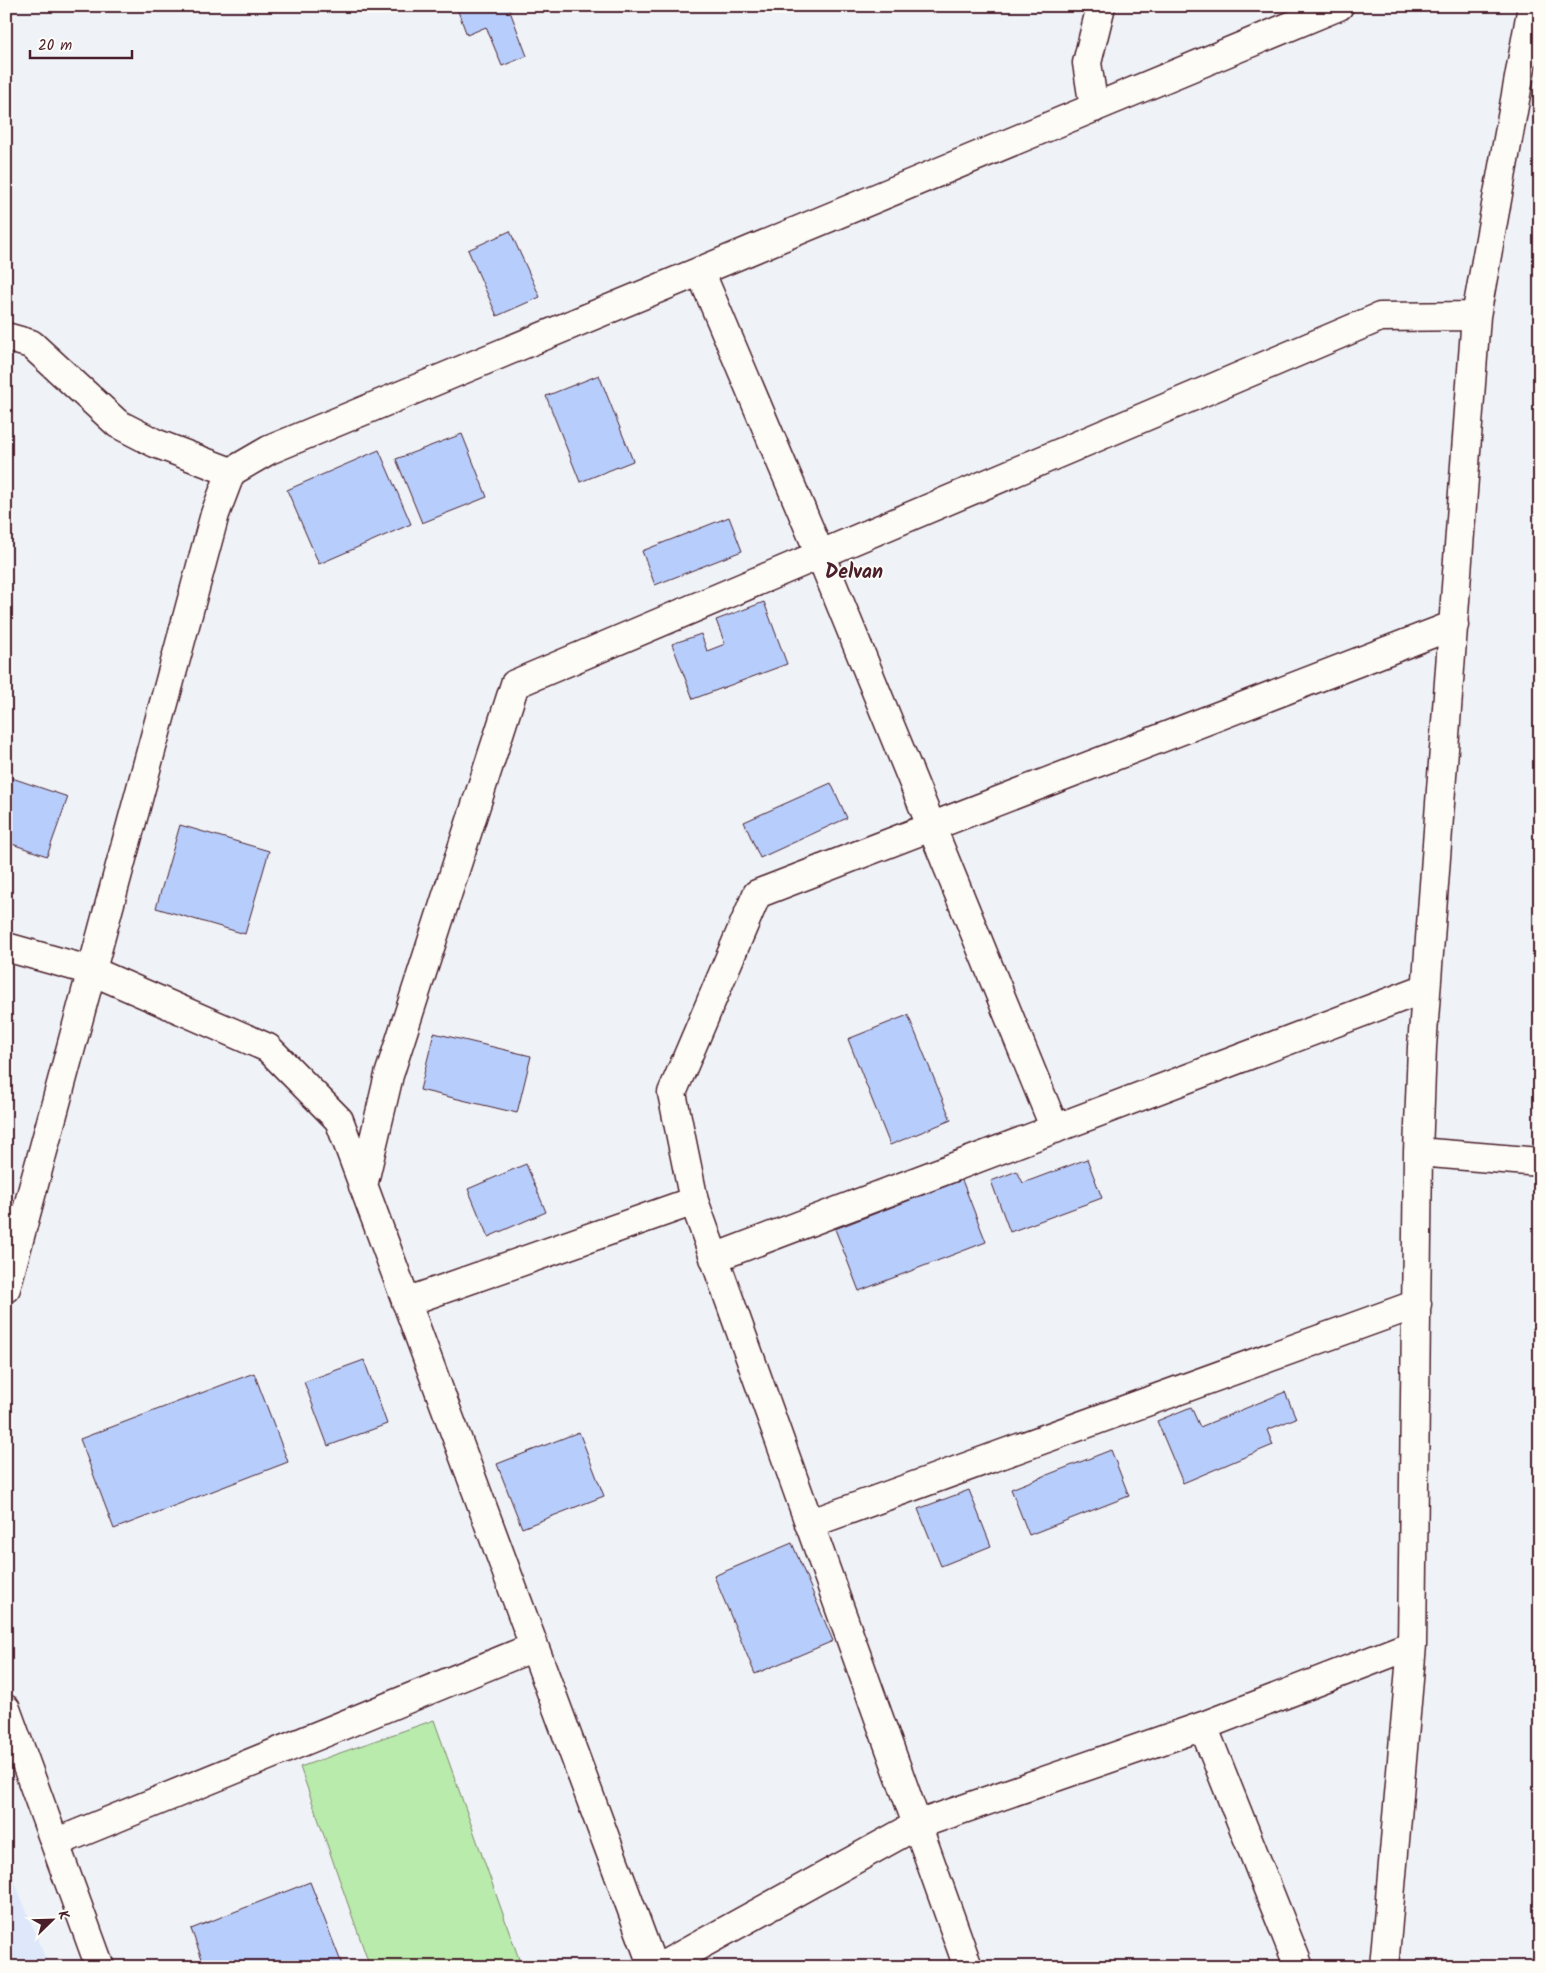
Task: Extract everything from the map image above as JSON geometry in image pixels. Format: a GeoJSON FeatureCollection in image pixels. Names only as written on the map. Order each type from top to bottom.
{"type":"FeatureCollection","features":[{"type":"Feature","properties":{"kind":"street"},"geometry":{"type":"LineString","coordinates":[[1094,108],[1087,63],[1101,6]]}},
{"type":"Feature","properties":{"kind":"street"},"geometry":{"type":"LineString","coordinates":[[6,1288],[215,514],[231,472],[269,450],[1339,6]]}},
{"type":"Feature","properties":{"kind":"street"},"geometry":{"type":"LineString","coordinates":[[1384,1967],[1412,1645],[1418,1152],[1422,1047],[1476,316],[1532,6]]}},
{"type":"Feature","properties":{"kind":"street"},"geometry":{"type":"LineString","coordinates":[[700,272],[820,554],[1055,1129]]}},
{"type":"Feature","properties":{"kind":"street"},"geometry":{"type":"LineString","coordinates":[[363,1186],[389,1075],[514,684],[1380,317],[1476,316]]}},
{"type":"Feature","properties":{"kind":"street"},"geometry":{"type":"LineString","coordinates":[[6,337],[31,344],[118,424],[154,443],[231,472]]}},
{"type":"Feature","properties":{"kind":"street"},"geometry":{"type":"LineString","coordinates":[[968,1967],[694,1202],[672,1093],[757,894],[1454,625]]}},
{"type":"Feature","properties":{"kind":"street"},"geometry":{"type":"LineString","coordinates":[[6,947],[92,971],[268,1048],[339,1120],[653,1967]]}},
{"type":"Feature","properties":{"kind":"street"},"geometry":{"type":"LineString","coordinates":[[714,1258],[1426,988]]}},
{"type":"Feature","properties":{"kind":"street"},"geometry":{"type":"LineString","coordinates":[[1418,1152],[1540,1162]]}},
{"type":"Feature","properties":{"kind":"street"},"geometry":{"type":"LineString","coordinates":[[406,1302],[694,1202]]}},
{"type":"Feature","properties":{"kind":"street"},"geometry":{"type":"LineString","coordinates":[[809,1524],[1417,1304]]}},
{"type":"Feature","properties":{"kind":"street"},"geometry":{"type":"LineString","coordinates":[[660,1967],[917,1824],[1204,1726],[1412,1645]]}},
{"type":"Feature","properties":{"kind":"street"},"geometry":{"type":"LineString","coordinates":[[55,1843],[534,1647]]}},
{"type":"Feature","properties":{"kind":"street"},"geometry":{"type":"LineString","coordinates":[[6,1709],[100,1967]]}},
{"type":"Feature","properties":{"kind":"street"},"geometry":{"type":"LineString","coordinates":[[1204,1726],[1299,1967]]}},
{"type":"Feature","properties":{"kind":"shaded area"},"geometry":{"type":"Polygon","coordinates":[[[6,1860],[49,1967],[6,1967],[6,1860]]]}},
{"type":"Feature","properties":{"kind":"green space"},"geometry":{"type":"Polygon","coordinates":[[[434,1720],[519,1959],[497,1967],[370,1967],[300,1767],[434,1720]]]}},
{"type":"Feature","properties":{"kind":"building"},"geometry":{"type":"Polygon","coordinates":[[[456,6],[508,6],[527,56],[502,66],[486,27],[467,35],[456,6]]]}},
{"type":"Feature","properties":{"kind":"building"},"geometry":{"type":"Polygon","coordinates":[[[510,231],[540,297],[497,316],[468,250],[510,231]]]}},
{"type":"Feature","properties":{"kind":"building"},"geometry":{"type":"Polygon","coordinates":[[[599,375],[633,461],[580,482],[546,396],[599,375]]]}},
{"type":"Feature","properties":{"kind":"building"},"geometry":{"type":"Polygon","coordinates":[[[462,434],[487,497],[422,523],[396,459],[462,434]]]}},
{"type":"Feature","properties":{"kind":"building"},"geometry":{"type":"Polygon","coordinates":[[[379,450],[411,524],[319,564],[287,490],[379,450]]]}},
{"type":"Feature","properties":{"kind":"building"},"geometry":{"type":"Polygon","coordinates":[[[729,517],[742,551],[655,585],[642,551],[729,517]]]}},
{"type":"Feature","properties":{"kind":"building"},"geometry":{"type":"Polygon","coordinates":[[[764,602],[787,664],[693,699],[672,644],[701,634],[707,651],[725,644],[716,620],[764,602]]]}},
{"type":"Feature","properties":{"kind":"building"},"geometry":{"type":"Polygon","coordinates":[[[6,776],[68,797],[47,856],[6,842],[6,776]]]}},
{"type":"Feature","properties":{"kind":"building"},"geometry":{"type":"Polygon","coordinates":[[[831,783],[847,818],[760,858],[744,822],[831,783]]]}},
{"type":"Feature","properties":{"kind":"building"},"geometry":{"type":"Polygon","coordinates":[[[180,825],[269,851],[245,934],[156,908],[180,825]]]}},
{"type":"Feature","properties":{"kind":"building"},"geometry":{"type":"Polygon","coordinates":[[[908,1015],[951,1120],[890,1145],[848,1039],[908,1015]]]}},
{"type":"Feature","properties":{"kind":"building"},"geometry":{"type":"Polygon","coordinates":[[[434,1033],[531,1056],[517,1113],[420,1090],[434,1033]]]}},
{"type":"Feature","properties":{"kind":"building"},"geometry":{"type":"Polygon","coordinates":[[[1087,1159],[1102,1198],[1010,1232],[991,1181],[1017,1171],[1023,1183],[1087,1159]]]}},
{"type":"Feature","properties":{"kind":"building"},"geometry":{"type":"Polygon","coordinates":[[[526,1164],[546,1212],[488,1237],[468,1189],[526,1164]]]}},
{"type":"Feature","properties":{"kind":"building"},"geometry":{"type":"Polygon","coordinates":[[[962,1180],[986,1242],[859,1291],[835,1229],[962,1180]]]}},
{"type":"Feature","properties":{"kind":"building"},"geometry":{"type":"Polygon","coordinates":[[[364,1360],[387,1424],[328,1446],[304,1382],[364,1360]]]}},
{"type":"Feature","properties":{"kind":"building"},"geometry":{"type":"Polygon","coordinates":[[[254,1373],[288,1462],[114,1529],[80,1439],[254,1373]]]}},
{"type":"Feature","properties":{"kind":"building"},"geometry":{"type":"Polygon","coordinates":[[[1285,1392],[1296,1418],[1267,1430],[1273,1445],[1183,1483],[1157,1421],[1191,1407],[1200,1427],[1285,1392]]]}},
{"type":"Feature","properties":{"kind":"building"},"geometry":{"type":"Polygon","coordinates":[[[579,1432],[604,1496],[522,1528],[497,1464],[579,1432]]]}},
{"type":"Feature","properties":{"kind":"building"},"geometry":{"type":"Polygon","coordinates":[[[1111,1450],[1129,1496],[1029,1535],[1011,1489],[1111,1450]]]}},
{"type":"Feature","properties":{"kind":"building"},"geometry":{"type":"Polygon","coordinates":[[[969,1490],[991,1546],[941,1566],[918,1509],[969,1490]]]}},
{"type":"Feature","properties":{"kind":"building"},"geometry":{"type":"Polygon","coordinates":[[[792,1543],[833,1641],[755,1674],[714,1576],[792,1543]]]}},
{"type":"Feature","properties":{"kind":"building"},"geometry":{"type":"Polygon","coordinates":[[[310,1882],[343,1967],[205,1967],[191,1929],[310,1882]]]}},
{"type":"Feature","properties":{"kind":"district","name":"Delvan"},"geometry":{"type":"Point","coordinates":[854,573]}}]}
